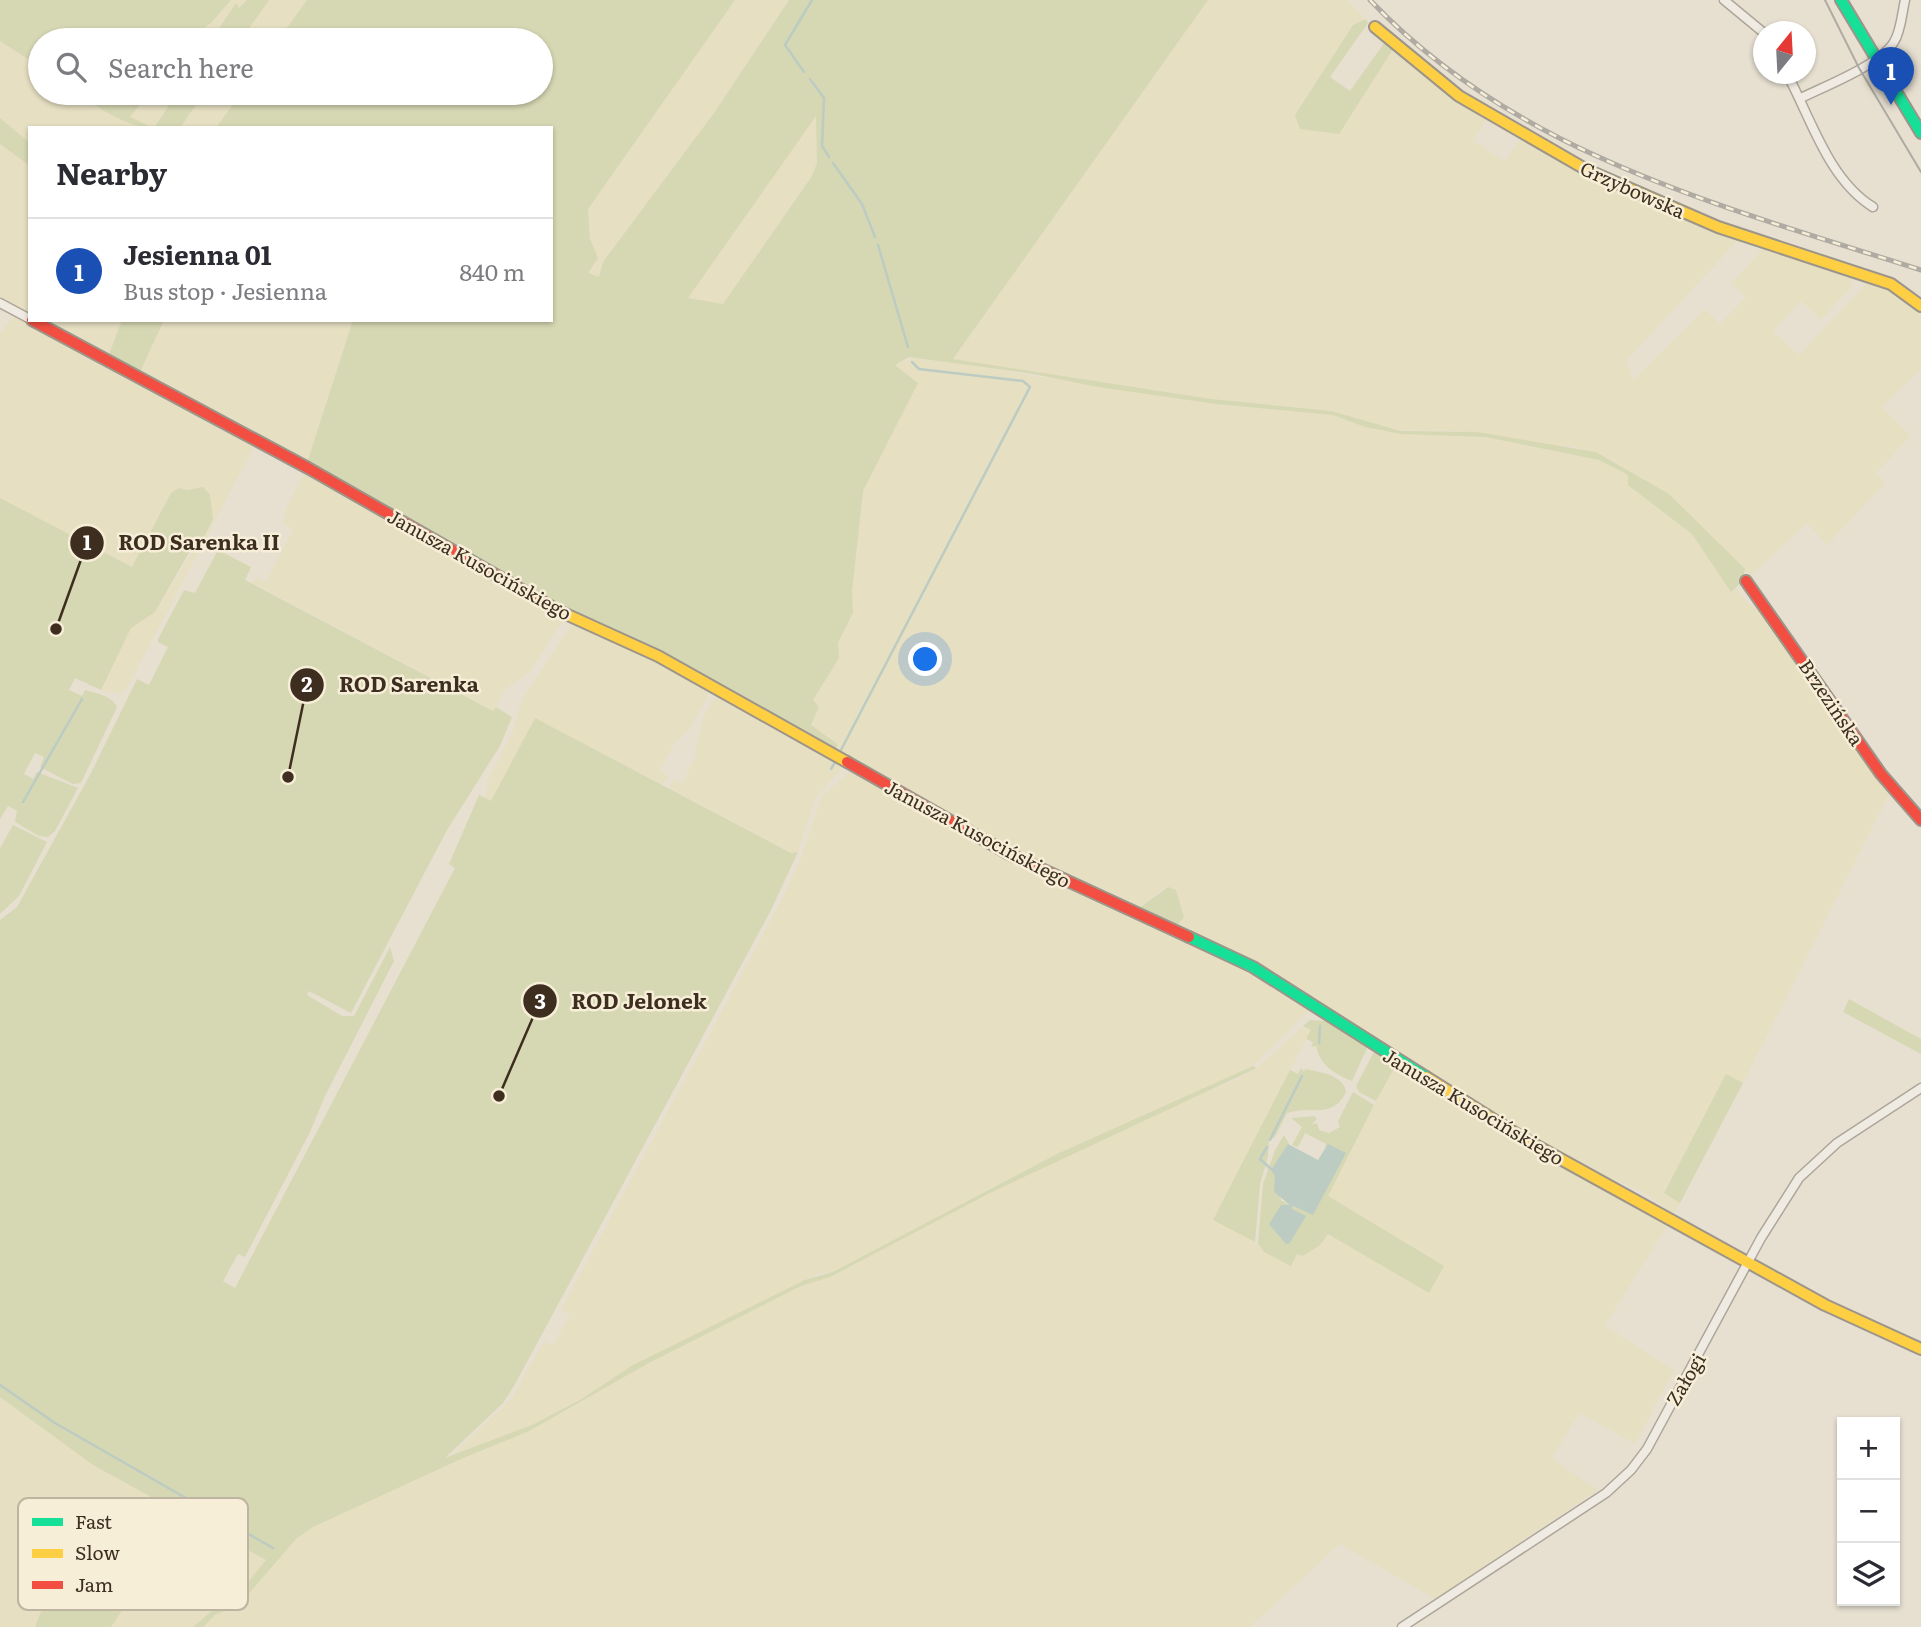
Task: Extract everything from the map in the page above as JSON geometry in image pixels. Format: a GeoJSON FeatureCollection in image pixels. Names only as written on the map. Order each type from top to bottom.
{"type":"FeatureCollection","features":[{"type":"Feature","properties":{"kind":"street"},"geometry":{"type":"LineString","coordinates":[[1724,0],[1753,25]]}},
{"type":"Feature","properties":{"kind":"street"},"geometry":{"type":"LineString","coordinates":[[1841,0],[1921,132]]}},
{"type":"Feature","properties":{"kind":"street"},"geometry":{"type":"LineString","coordinates":[[1801,98],[1876,58],[1894,43],[1905,0]]}},
{"type":"Feature","properties":{"kind":"street","name":"Grzybowska"},"geometry":{"type":"LineString","coordinates":[[1376,27],[1460,96],[1587,170],[1718,227],[1891,284],[1918,303]]}},
{"type":"Feature","properties":{"kind":"street"},"geometry":{"type":"LineString","coordinates":[[1793,84],[1831,160],[1849,185],[1873,207]]}},
{"type":"Feature","properties":{"kind":"street","name":"Janusza Kusocińskiego"},"geometry":{"type":"LineString","coordinates":[[0,303],[28,318]]}},
{"type":"Feature","properties":{"kind":"street","name":"Janusza Kusocińskiego"},"geometry":{"type":"LineString","coordinates":[[35,322],[308,468],[555,609],[658,656],[1007,853],[1253,967],[1514,1133],[1825,1305],[1921,1349]]}},
{"type":"Feature","properties":{"kind":"street","name":"Brzezińska"},"geometry":{"type":"LineString","coordinates":[[1746,580],[1881,774],[1921,820]]}},
{"type":"Feature","properties":{"kind":"street","name":"Załogi"},"geometry":{"type":"LineString","coordinates":[[1402,1627],[1606,1493],[1631,1470],[1647,1448],[1780,1206],[1815,1161],[1837,1143],[1921,1087]]}},
{"type":"Feature","properties":{"kind":"shaded area"},"geometry":{"type":"Polygon","coordinates":[[[231,0],[247,0],[239,8],[235,4],[219,28],[205,28],[231,0]]]}},
{"type":"Feature","properties":{"kind":"shaded area"},"geometry":{"type":"Polygon","coordinates":[[[269,0],[307,0],[287,28],[249,28],[269,0]]]}},
{"type":"Feature","properties":{"kind":"shaded area"},"geometry":{"type":"Polygon","coordinates":[[[735,0],[789,0],[714,113],[603,262],[600,278],[588,273],[598,258],[590,239],[588,209],[735,0]]]}},
{"type":"Feature","properties":{"kind":"shaded area"},"geometry":{"type":"Polygon","coordinates":[[[1208,0],[1347,0],[1366,19],[1353,25],[1295,115],[1339,133],[1395,46],[1488,118],[1473,140],[1505,161],[1522,136],[1741,237],[1627,360],[1633,380],[1705,309],[1720,324],[1746,297],[1731,283],[1767,245],[1853,276],[1852,286],[1821,320],[1801,301],[1773,331],[1799,355],[1869,281],[1881,283],[1921,311],[1921,369],[1882,407],[1911,436],[1876,473],[1885,483],[1827,545],[1807,523],[1751,576],[1669,494],[1608,458],[1572,446],[1546,446],[1459,431],[1400,430],[1331,411],[1211,399],[953,359],[1208,0]]]}},
{"type":"Feature","properties":{"kind":"shaded area"},"geometry":{"type":"Polygon","coordinates":[[[0,41],[28,59],[28,105],[95,105],[140,126],[28,126],[28,141],[0,118],[0,41]]]}},
{"type":"Feature","properties":{"kind":"shaded area"},"geometry":{"type":"Polygon","coordinates":[[[140,105],[169,105],[155,126],[130,118],[140,105]]]}},
{"type":"Feature","properties":{"kind":"shaded area"},"geometry":{"type":"Polygon","coordinates":[[[196,105],[232,105],[217,126],[181,126],[196,105]]]}},
{"type":"Feature","properties":{"kind":"shaded area"},"geometry":{"type":"Polygon","coordinates":[[[816,115],[817,163],[812,176],[723,304],[687,298],[816,115]]]}},
{"type":"Feature","properties":{"kind":"shaded area"},"geometry":{"type":"Polygon","coordinates":[[[0,144],[28,165],[28,314],[0,300],[0,144]]]}},
{"type":"Feature","properties":{"kind":"shaded area"},"geometry":{"type":"Polygon","coordinates":[[[19,316],[255,445],[127,688],[120,694],[101,690],[131,628],[155,612],[213,519],[202,487],[171,493],[132,568],[0,498],[0,334],[11,318],[19,316]]]}},
{"type":"Feature","properties":{"kind":"shaded area"},"geometry":{"type":"Polygon","coordinates":[[[45,322],[121,322],[108,357],[45,322]]]}},
{"type":"Feature","properties":{"kind":"shaded area"},"geometry":{"type":"Polygon","coordinates":[[[163,322],[352,322],[307,463],[139,374],[163,322]]]}},
{"type":"Feature","properties":{"kind":"shaded area"},"geometry":{"type":"Polygon","coordinates":[[[915,357],[1216,404],[1333,415],[1365,427],[1402,434],[1486,437],[1599,460],[1628,475],[1654,505],[1679,521],[1692,534],[1732,592],[1736,588],[1751,606],[1762,608],[1890,793],[1743,1083],[1726,1075],[1664,1192],[1680,1203],[1674,1214],[1643,1192],[1583,1167],[1537,1141],[1415,1064],[1400,1051],[1365,1036],[1176,926],[1184,917],[1176,890],[1162,889],[1138,909],[1004,847],[836,753],[811,725],[819,707],[813,700],[839,658],[838,643],[853,613],[852,592],[863,491],[918,383],[895,365],[915,357]]]}},
{"type":"Feature","properties":{"kind":"shaded area"},"geometry":{"type":"Polygon","coordinates":[[[309,472],[562,616],[563,621],[529,673],[504,690],[494,711],[252,583],[256,577],[266,582],[293,529],[283,523],[285,511],[304,474],[309,472]]]}},
{"type":"Feature","properties":{"kind":"shaded area"},"geometry":{"type":"Polygon","coordinates":[[[573,622],[657,660],[707,690],[708,696],[690,729],[674,744],[660,771],[669,776],[662,785],[535,718],[491,801],[485,798],[489,778],[513,732],[521,701],[573,622]]]}},
{"type":"Feature","properties":{"kind":"shaded area"},"geometry":{"type":"Polygon","coordinates":[[[716,697],[841,766],[840,771],[816,797],[798,852],[792,853],[669,788],[674,779],[682,783],[696,755],[695,749],[705,713],[716,697]]]}},
{"type":"Feature","properties":{"kind":"shaded area"},"geometry":{"type":"Polygon","coordinates":[[[851,771],[1266,979],[1309,1008],[1308,1011],[1253,1066],[1057,1154],[833,1272],[820,1273],[633,1365],[580,1400],[532,1425],[450,1457],[512,1398],[544,1341],[553,1345],[570,1315],[561,1310],[780,903],[800,861],[822,796],[851,771]]]}},
{"type":"Feature","properties":{"kind":"shaded area"},"geometry":{"type":"Polygon","coordinates":[[[1303,1026],[1311,1030],[1214,1220],[1258,1243],[1264,1252],[1291,1265],[1395,1065],[1508,1136],[1583,1176],[1585,1173],[1670,1221],[1605,1326],[1674,1370],[1635,1444],[1579,1413],[1552,1459],[1598,1490],[1435,1599],[1340,1544],[1250,1627],[203,1627],[215,1615],[226,1610],[248,1610],[248,1595],[296,1539],[313,1527],[529,1431],[647,1364],[801,1286],[830,1277],[990,1193],[1257,1068],[1303,1026]]]}},
{"type":"Feature","properties":{"kind":"shaded area"},"geometry":{"type":"Polygon","coordinates":[[[1288,1144],[1318,1160],[1328,1144],[1346,1153],[1313,1215],[1293,1206],[1292,1209],[1306,1216],[1289,1244],[1286,1244],[1269,1224],[1281,1205],[1290,1205],[1274,1192],[1275,1176],[1271,1170],[1288,1144]]]}},
{"type":"Feature","properties":{"kind":"shaded area"},"geometry":{"type":"Polygon","coordinates":[[[0,1397],[93,1465],[153,1498],[18,1498],[18,1610],[41,1610],[35,1627],[0,1627],[0,1397]]]}},
{"type":"Feature","properties":{"kind":"shaded area"},"geometry":{"type":"Polygon","coordinates":[[[248,1550],[266,1560],[248,1582],[248,1550]]]}},
{"type":"Feature","properties":{"kind":"shaded area"},"geometry":{"type":"Polygon","coordinates":[[[122,1610],[213,1610],[193,1627],[111,1627],[122,1610]]]}},
{"type":"Feature","properties":{"kind":"green space"},"geometry":{"type":"Polygon","coordinates":[[[0,0],[231,0],[204,28],[28,28],[28,59],[0,41],[0,0]]]}},
{"type":"Feature","properties":{"kind":"green space"},"geometry":{"type":"Polygon","coordinates":[[[247,0],[269,0],[249,28],[219,28],[236,3],[239,8],[247,0]]]}},
{"type":"Feature","properties":{"kind":"green space"},"geometry":{"type":"Polygon","coordinates":[[[307,0],[735,0],[588,209],[590,239],[598,258],[588,273],[599,277],[603,262],[714,113],[789,0],[1208,0],[953,359],[1211,399],[1331,411],[1401,431],[1477,432],[1596,452],[1669,494],[1745,569],[1743,581],[1731,592],[1692,534],[1628,485],[1628,475],[1599,460],[1486,437],[1402,434],[1365,427],[1333,415],[1216,404],[1098,387],[1028,373],[909,357],[895,365],[918,383],[863,491],[852,592],[853,613],[838,643],[839,658],[813,700],[819,707],[811,725],[837,744],[836,752],[659,651],[596,621],[564,611],[307,463],[352,322],[553,322],[553,126],[217,126],[232,105],[553,105],[553,28],[287,28],[307,0]],[[816,116],[688,298],[723,304],[812,176],[817,163],[816,116]]]}},
{"type":"Feature","properties":{"kind":"green space"},"geometry":{"type":"Polygon","coordinates":[[[1366,19],[1368,23],[1330,77],[1350,91],[1387,39],[1395,46],[1339,134],[1300,129],[1295,115],[1353,25],[1366,19]]]}},
{"type":"Feature","properties":{"kind":"green space"},"geometry":{"type":"Polygon","coordinates":[[[95,105],[140,105],[130,117],[149,126],[123,121],[95,105]]]}},
{"type":"Feature","properties":{"kind":"green space"},"geometry":{"type":"Polygon","coordinates":[[[169,105],[196,105],[181,126],[155,126],[169,105]]]}},
{"type":"Feature","properties":{"kind":"green space"},"geometry":{"type":"Polygon","coordinates":[[[0,118],[28,141],[28,165],[0,144],[0,118]]]}},
{"type":"Feature","properties":{"kind":"green space"},"geometry":{"type":"Polygon","coordinates":[[[121,322],[163,322],[139,374],[108,357],[121,322]]]}},
{"type":"Feature","properties":{"kind":"green space"},"geometry":{"type":"Polygon","coordinates":[[[203,487],[210,495],[213,519],[204,537],[191,549],[155,612],[131,628],[101,690],[75,678],[69,690],[82,696],[85,690],[99,694],[111,700],[117,707],[81,783],[73,784],[40,767],[44,757],[35,753],[24,774],[33,779],[37,772],[78,788],[55,831],[48,837],[39,836],[15,822],[17,811],[8,806],[0,819],[0,498],[132,567],[171,493],[179,488],[187,490],[203,487]]]}},
{"type":"Feature","properties":{"kind":"green space"},"geometry":{"type":"Polygon","coordinates":[[[218,550],[251,567],[245,580],[493,711],[496,707],[512,717],[500,746],[447,830],[351,1013],[309,991],[307,995],[342,1016],[354,1016],[390,947],[394,961],[325,1096],[310,1132],[245,1257],[238,1254],[223,1281],[235,1288],[455,868],[449,864],[479,795],[491,801],[535,718],[791,853],[798,852],[771,910],[514,1386],[503,1403],[445,1458],[532,1425],[580,1400],[633,1365],[805,1280],[833,1272],[1057,1154],[1253,1066],[1257,1068],[990,1193],[830,1277],[801,1286],[647,1364],[529,1431],[313,1527],[296,1539],[248,1595],[248,1582],[266,1560],[248,1550],[248,1498],[153,1498],[93,1465],[0,1397],[0,920],[17,907],[91,773],[137,679],[149,685],[168,647],[158,642],[158,639],[184,590],[195,593],[218,550]]]}},
{"type":"Feature","properties":{"kind":"green space"},"geometry":{"type":"Polygon","coordinates":[[[13,825],[47,842],[19,896],[0,914],[0,848],[13,825]]]}},
{"type":"Feature","properties":{"kind":"green space"},"geometry":{"type":"Polygon","coordinates":[[[1168,887],[1176,890],[1184,917],[1176,926],[1138,909],[1168,887]]]}},
{"type":"Feature","properties":{"kind":"green space"},"geometry":{"type":"Polygon","coordinates":[[[1849,999],[1921,1039],[1921,1054],[1843,1012],[1849,999]]]}},
{"type":"Feature","properties":{"kind":"green space"},"geometry":{"type":"Polygon","coordinates":[[[1310,1020],[1326,1021],[1368,1046],[1352,1081],[1329,1068],[1316,1046],[1311,1047],[1313,1042],[1306,1039],[1311,1030],[1303,1026],[1310,1020]]]}},
{"type":"Feature","properties":{"kind":"green space"},"geometry":{"type":"Polygon","coordinates":[[[1375,1050],[1397,1063],[1376,1101],[1359,1092],[1356,1086],[1375,1050]]]}},
{"type":"Feature","properties":{"kind":"green space"},"geometry":{"type":"Polygon","coordinates":[[[1301,1068],[1304,1072],[1305,1069],[1336,1078],[1346,1092],[1341,1101],[1328,1109],[1287,1113],[1275,1137],[1269,1140],[1268,1157],[1260,1184],[1255,1242],[1213,1220],[1290,1070],[1298,1074],[1301,1068]]]}},
{"type":"Feature","properties":{"kind":"green space"},"geometry":{"type":"Polygon","coordinates":[[[1726,1074],[1743,1083],[1680,1203],[1664,1193],[1726,1074]]]}},
{"type":"Feature","properties":{"kind":"green space"},"geometry":{"type":"Polygon","coordinates":[[[1353,1092],[1374,1105],[1328,1196],[1444,1266],[1429,1293],[1328,1234],[1320,1245],[1303,1256],[1297,1254],[1291,1266],[1264,1252],[1258,1243],[1263,1184],[1275,1150],[1284,1135],[1289,1144],[1274,1168],[1281,1200],[1290,1205],[1283,1205],[1306,1216],[1292,1209],[1294,1206],[1313,1214],[1329,1144],[1324,1148],[1326,1144],[1305,1133],[1298,1147],[1292,1145],[1302,1127],[1291,1118],[1314,1116],[1317,1119],[1311,1125],[1317,1123],[1319,1130],[1329,1133],[1340,1127],[1338,1121],[1353,1092]]]}},
{"type":"Feature","properties":{"kind":"green space"},"geometry":{"type":"Polygon","coordinates":[[[41,1610],[122,1610],[111,1627],[35,1627],[41,1610]]]}},
{"type":"Feature","properties":{"kind":"green space"},"geometry":{"type":"Polygon","coordinates":[[[213,1610],[226,1610],[215,1615],[203,1627],[193,1627],[213,1610]]]}},
{"type":"Feature","properties":{"kind":"waterway"},"geometry":{"type":"LineString","coordinates":[[804,72],[785,45],[812,0]]}},
{"type":"Feature","properties":{"kind":"waterway"},"geometry":{"type":"LineString","coordinates":[[810,79],[824,98],[822,146],[829,157]]}},
{"type":"Feature","properties":{"kind":"waterway"},"geometry":{"type":"LineString","coordinates":[[833,163],[862,204],[875,237]]}},
{"type":"Feature","properties":{"kind":"waterway"},"geometry":{"type":"LineString","coordinates":[[878,245],[908,347]]}},
{"type":"Feature","properties":{"kind":"waterway"},"geometry":{"type":"LineString","coordinates":[[841,750],[1030,387],[1023,381],[919,369],[912,362]]}},
{"type":"Feature","properties":{"kind":"waterway"},"geometry":{"type":"LineString","coordinates":[[23,802],[82,699]]}},
{"type":"Feature","properties":{"kind":"waterway"},"geometry":{"type":"LineString","coordinates":[[831,769],[834,764]]}},
{"type":"Feature","properties":{"kind":"waterway"},"geometry":{"type":"LineString","coordinates":[[1319,1043],[1320,1026]]}},
{"type":"Feature","properties":{"kind":"waterway"},"geometry":{"type":"LineString","coordinates":[[1270,1140],[1302,1076]]}},
{"type":"Feature","properties":{"kind":"waterway"},"geometry":{"type":"LineString","coordinates":[[1267,1147],[1260,1159],[1271,1169]]}},
{"type":"Feature","properties":{"kind":"waterway"},"geometry":{"type":"LineString","coordinates":[[0,1385],[55,1423],[186,1498]]}},
{"type":"Feature","properties":{"kind":"waterway"},"geometry":{"type":"LineString","coordinates":[[248,1534],[273,1548]]}},
{"type":"Feature","properties":{"kind":"tram line"},"geometry":{"type":"LineString","coordinates":[[1825,0],[1859,68],[1921,172]]}},
{"type":"Feature","properties":{"kind":"railway"},"geometry":{"type":"LineString","coordinates":[[1370,0],[1428,54],[1491,99],[1557,137],[1627,170],[1699,198],[1921,270]]}},
{"type":"Feature","properties":{"kind":"traffic: fast"},"geometry":{"type":"LineString","coordinates":[[1841,0],[1921,133]]}},
{"type":"Feature","properties":{"kind":"traffic: fast"},"geometry":{"type":"LineString","coordinates":[[1189,937],[1253,967],[1426,1077]]}},
{"type":"Feature","properties":{"kind":"traffic: slow"},"geometry":{"type":"LineString","coordinates":[[1375,27],[1459,96],[1587,170],[1718,227],[1891,284],[1921,306]]}},
{"type":"Feature","properties":{"kind":"traffic: slow"},"geometry":{"type":"LineString","coordinates":[[559,611],[658,656],[847,762]]}},
{"type":"Feature","properties":{"kind":"traffic: slow"},"geometry":{"type":"LineString","coordinates":[[1426,1077],[1526,1140],[1825,1305],[1921,1349]]}},
{"type":"Feature","properties":{"kind":"traffic: jam"},"geometry":{"type":"LineString","coordinates":[[36,322],[308,468],[559,611]]}},
{"type":"Feature","properties":{"kind":"traffic: jam"},"geometry":{"type":"LineString","coordinates":[[1746,581],[1881,774],[1921,820]]}},
{"type":"Feature","properties":{"kind":"traffic: jam"},"geometry":{"type":"LineString","coordinates":[[847,762],[1007,853],[1189,937]]}},
{"type":"Feature","properties":{"kind":"place","name":"Jesienna 01"},"geometry":{"type":"Point","coordinates":[1891,105]}},
{"type":"Feature","properties":{"kind":"place","name":"ROD Sarenka II"},"geometry":{"type":"Point","coordinates":[56,629]}},
{"type":"Feature","properties":{"kind":"place","name":"ROD Sarenka"},"geometry":{"type":"Point","coordinates":[288,777]}},
{"type":"Feature","properties":{"kind":"place","name":"ROD Jelonek"},"geometry":{"type":"Point","coordinates":[499,1096]}}]}
